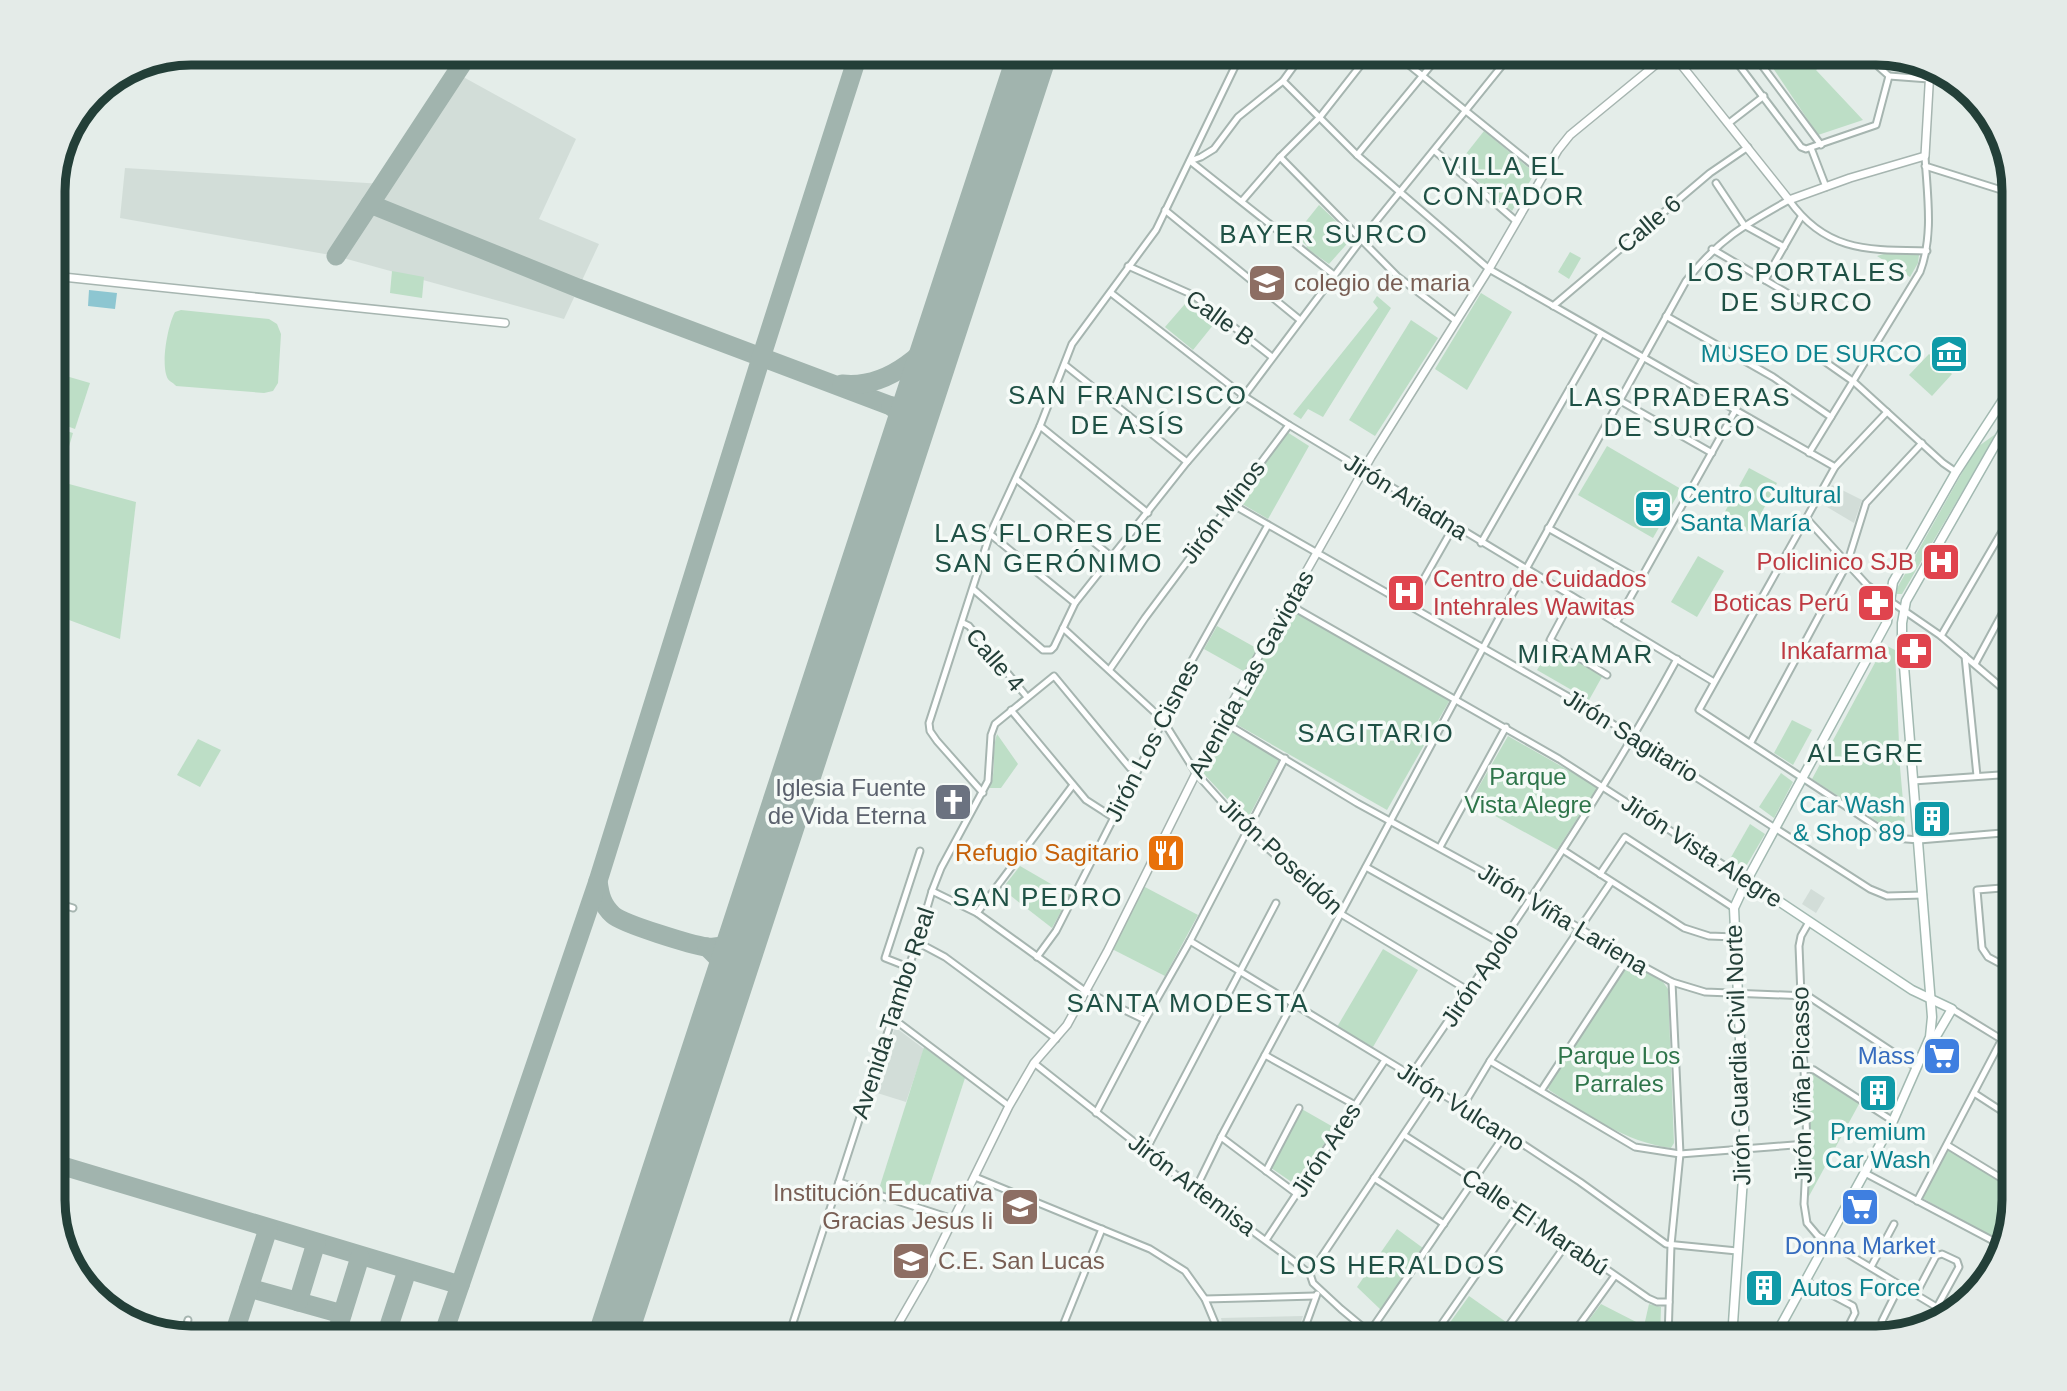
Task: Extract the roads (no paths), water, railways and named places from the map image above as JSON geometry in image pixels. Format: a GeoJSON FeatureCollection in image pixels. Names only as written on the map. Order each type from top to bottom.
{"type":"FeatureCollection","features":[{"type":"Feature","properties":{"kind":"main road","name":"Jirón Guardia Civil Norte"},"geometry":{"type":"LineString","coordinates":[[1733,1326],[1745,1149],[1734,908],[1887,622],[1893,582],[1956,472],[2002,401]]}},
{"type":"Feature","properties":{"kind":"main road"},"geometry":{"type":"LineString","coordinates":[[1781,1326],[1893,1121],[1930,1037],[1931,1000],[1902,641],[1903,610],[2002,433]]}},
{"type":"Feature","properties":{"kind":"main road","name":"Jirón Vista Alegre"},"geometry":{"type":"LineString","coordinates":[[1747,880],[1912,990],[1952,1009]]}},
{"type":"Feature","properties":{"kind":"main road"},"geometry":{"type":"LineString","coordinates":[[1917,1068],[1952,1009]]}},
{"type":"Feature","properties":{"kind":"street"},"geometry":{"type":"LineString","coordinates":[[983,793],[937,741],[929,728],[933,708],[990,534],[1040,426],[1076,338],[1150,239],[1236,65]]}},
{"type":"Feature","properties":{"kind":"street"},"geometry":{"type":"LineString","coordinates":[[1190,161],[1214,149],[1238,117],[1283,81],[1295,65]]}},
{"type":"Feature","properties":{"kind":"street"},"geometry":{"type":"LineString","coordinates":[[1242,201],[1320,117],[1361,65]]}},
{"type":"Feature","properties":{"kind":"street"},"geometry":{"type":"LineString","coordinates":[[1409,65],[1544,174]]}},
{"type":"Feature","properties":{"kind":"street"},"geometry":{"type":"LineString","coordinates":[[1357,155],[1432,65]]}},
{"type":"Feature","properties":{"kind":"street"},"geometry":{"type":"LineString","coordinates":[[973,589],[1043,650],[1051,650],[1076,603],[1187,462],[1244,396],[1361,240],[1503,65]]}},
{"type":"Feature","properties":{"kind":"street","name":"Avenida Las Gaviotas"},"geometry":{"type":"LineString","coordinates":[[897,1326],[924,1279],[1009,1106],[1034,1063],[1067,1026],[1107,952],[1222,721],[1364,470],[1489,269],[1558,150],[1570,135],[1658,65]]}},
{"type":"Feature","properties":{"kind":"street"},"geometry":{"type":"LineString","coordinates":[[1681,65],[1801,217],[1833,240],[1877,250],[1927,251]]}},
{"type":"Feature","properties":{"kind":"street"},"geometry":{"type":"LineString","coordinates":[[1740,65],[1801,147],[1811,148],[1875,125],[1889,76]]}},
{"type":"Feature","properties":{"kind":"street"},"geometry":{"type":"LineString","coordinates":[[1762,65],[1821,145]]}},
{"type":"Feature","properties":{"kind":"street"},"geometry":{"type":"LineString","coordinates":[[1809,453],[1920,271],[1927,251],[1925,156],[1930,79],[1889,76],[1877,65]]}},
{"type":"Feature","properties":{"kind":"street"},"geometry":{"type":"LineString","coordinates":[[1283,81],[1357,155],[1489,269],[1835,467]]}},
{"type":"Feature","properties":{"kind":"street"},"geometry":{"type":"LineString","coordinates":[[1729,123],[1764,96]]}},
{"type":"Feature","properties":{"kind":"street","name":"Calle 6"},"geometry":{"type":"LineString","coordinates":[[1553,306],[1710,173],[1748,147]]}},
{"type":"Feature","properties":{"kind":"street"},"geometry":{"type":"LineString","coordinates":[[1811,148],[1826,187]]}},
{"type":"Feature","properties":{"kind":"street"},"geometry":{"type":"LineString","coordinates":[[1435,151],[1516,221]]}},
{"type":"Feature","properties":{"kind":"street"},"geometry":{"type":"LineString","coordinates":[[1196,1188],[1525,570],[1686,281],[1712,249],[1744,225],[1789,200],[1925,156]]}},
{"type":"Feature","properties":{"kind":"street"},"geometry":{"type":"LineString","coordinates":[[1280,157],[1397,276],[1456,321]]}},
{"type":"Feature","properties":{"kind":"street"},"geometry":{"type":"LineString","coordinates":[[1190,161],[1334,275]]}},
{"type":"Feature","properties":{"kind":"street"},"geometry":{"type":"LineString","coordinates":[[1925,166],[2002,190]]}},
{"type":"Feature","properties":{"kind":"street"},"geometry":{"type":"LineString","coordinates":[[1716,183],[1744,225],[1784,247]]}},
{"type":"Feature","properties":{"kind":"street"},"geometry":{"type":"LineString","coordinates":[[1165,210],[1300,320]]}},
{"type":"Feature","properties":{"kind":"street"},"geometry":{"type":"LineString","coordinates":[[1765,280],[1801,217]]}},
{"type":"Feature","properties":{"kind":"street"},"geometry":{"type":"LineString","coordinates":[[1712,249],[1799,300]]}},
{"type":"Feature","properties":{"kind":"street","name":"Calle B"},"geometry":{"type":"LineString","coordinates":[[1128,266],[1193,295],[1272,357]]}},
{"type":"Feature","properties":{"kind":"street"},"geometry":{"type":"LineString","coordinates":[[65,277],[505,323]]}},
{"type":"Feature","properties":{"kind":"street","name":"Jirón Ariadna"},"geometry":{"type":"LineString","coordinates":[[1111,293],[1244,396],[1525,570],[1714,682]]}},
{"type":"Feature","properties":{"kind":"street"},"geometry":{"type":"LineString","coordinates":[[1666,316],[1773,377],[1831,417]]}},
{"type":"Feature","properties":{"kind":"street"},"geometry":{"type":"LineString","coordinates":[[1481,543],[1601,334]]}},
{"type":"Feature","properties":{"kind":"street"},"geometry":{"type":"LineString","coordinates":[[1814,354],[1854,382],[1943,464],[1956,472]]}},
{"type":"Feature","properties":{"kind":"street"},"geometry":{"type":"LineString","coordinates":[[1065,365],[1187,462]]}},
{"type":"Feature","properties":{"kind":"street"},"geometry":{"type":"LineString","coordinates":[[1619,400],[1712,453]]}},
{"type":"Feature","properties":{"kind":"street"},"geometry":{"type":"LineString","coordinates":[[1616,624],[1735,411]]}},
{"type":"Feature","properties":{"kind":"street"},"geometry":{"type":"LineString","coordinates":[[1887,412],[1835,467],[1699,710],[1894,838],[1919,841],[2002,833]]}},
{"type":"Feature","properties":{"kind":"street","name":"Jirón Minos"},"geometry":{"type":"LineString","coordinates":[[1110,669],[1144,618],[1289,425]]}},
{"type":"Feature","properties":{"kind":"street"},"geometry":{"type":"LineString","coordinates":[[1040,426],[1148,513]]}},
{"type":"Feature","properties":{"kind":"street"},"geometry":{"type":"LineString","coordinates":[[1751,742],[1847,565],[1866,503],[1922,443]]}},
{"type":"Feature","properties":{"kind":"street"},"geometry":{"type":"LineString","coordinates":[[1016,479],[1112,557]]}},
{"type":"Feature","properties":{"kind":"street","name":"Jirón Sagitario"},"geometry":{"type":"LineString","coordinates":[[1230,503],[1484,646],[1634,736],[1879,894],[1897,897],[1923,895]]}},
{"type":"Feature","properties":{"kind":"street"},"geometry":{"type":"LineString","coordinates":[[1805,518],[1867,585],[1941,636],[2002,687]]}},
{"type":"Feature","properties":{"kind":"street","name":"Jirón Los Cisnes"},"geometry":{"type":"LineString","coordinates":[[1037,957],[1056,931],[1182,678],[1268,526]]}},
{"type":"Feature","properties":{"kind":"street"},"geometry":{"type":"LineString","coordinates":[[1409,605],[1454,526]]}},
{"type":"Feature","properties":{"kind":"street"},"geometry":{"type":"LineString","coordinates":[[1548,528],[1640,580]]}},
{"type":"Feature","properties":{"kind":"street"},"geometry":{"type":"LineString","coordinates":[[1941,636],[2002,532]]}},
{"type":"Feature","properties":{"kind":"street"},"geometry":{"type":"LineString","coordinates":[[990,534],[1076,603]]}},
{"type":"Feature","properties":{"kind":"street"},"geometry":{"type":"LineString","coordinates":[[1573,597],[1550,640],[1607,674]]}},
{"type":"Feature","properties":{"kind":"street","name":"Jirón Vista Alegre"},"geometry":{"type":"LineString","coordinates":[[1288,604],[1506,727],[1603,786],[1747,880]]}},
{"type":"Feature","properties":{"kind":"street"},"geometry":{"type":"LineString","coordinates":[[1975,664],[2002,614]]}},
{"type":"Feature","properties":{"kind":"street","name":"Calle 4"},"geometry":{"type":"LineString","coordinates":[[963,623],[969,626],[1027,697]]}},
{"type":"Feature","properties":{"kind":"street","name":"Jirón Poseidón"},"geometry":{"type":"LineString","coordinates":[[1063,628],[1162,719],[1196,773],[1246,829],[1341,914],[1469,991]]}},
{"type":"Feature","properties":{"kind":"street"},"geometry":{"type":"LineString","coordinates":[[1965,656],[1977,776]]}},
{"type":"Feature","properties":{"kind":"street","name":"Jirón Apolo"},"geometry":{"type":"LineString","coordinates":[[1412,1075],[1532,899],[1634,736],[1677,659]]}},
{"type":"Feature","properties":{"kind":"street","name":"Avenida Tambo Real"},"geometry":{"type":"LineString","coordinates":[[792,1326],[932,891],[989,778],[990,749],[995,724],[1055,677],[1130,768],[1137,771]]}},
{"type":"Feature","properties":{"kind":"street"},"geometry":{"type":"LineString","coordinates":[[1011,710],[1086,800],[1114,818]]}},
{"type":"Feature","properties":{"kind":"street","name":"Jirón Viña Lariena"},"geometry":{"type":"LineString","coordinates":[[1222,721],[1357,803],[1532,899],[1672,982],[1705,992],[1800,994],[1816,1000],[1917,1068]]}},
{"type":"Feature","properties":{"kind":"street"},"geometry":{"type":"LineString","coordinates":[[1440,847],[1506,727]]}},
{"type":"Feature","properties":{"kind":"street"},"geometry":{"type":"LineString","coordinates":[[1096,1113],[1144,1020],[1190,942],[1285,758]]}},
{"type":"Feature","properties":{"kind":"street"},"geometry":{"type":"LineString","coordinates":[[1913,782],[2002,775]]}},
{"type":"Feature","properties":{"kind":"street"},"geometry":{"type":"LineString","coordinates":[[977,913],[1073,785]]}},
{"type":"Feature","properties":{"kind":"street"},"geometry":{"type":"LineString","coordinates":[[1600,874],[1625,837],[1734,908]]}},
{"type":"Feature","properties":{"kind":"street"},"geometry":{"type":"LineString","coordinates":[[1563,850],[1692,931],[1709,936],[1735,937]]}},
{"type":"Feature","properties":{"kind":"street"},"geometry":{"type":"LineString","coordinates":[[908,967],[885,958],[920,851]]}},
{"type":"Feature","properties":{"kind":"street"},"geometry":{"type":"LineString","coordinates":[[1366,867],[1501,943]]}},
{"type":"Feature","properties":{"kind":"street"},"geometry":{"type":"LineString","coordinates":[[1463,1106],[1490,1061],[1611,881]]}},
{"type":"Feature","properties":{"kind":"street"},"geometry":{"type":"LineString","coordinates":[[2002,888],[1977,890],[1982,948],[1988,957],[2002,965]]}},
{"type":"Feature","properties":{"kind":"street"},"geometry":{"type":"LineString","coordinates":[[932,891],[977,913],[1085,991],[1144,1020]]}},
{"type":"Feature","properties":{"kind":"street"},"geometry":{"type":"LineString","coordinates":[[1146,1150],[1276,903]]}},
{"type":"Feature","properties":{"kind":"street"},"geometry":{"type":"LineString","coordinates":[[65,905],[73,908]]}},
{"type":"Feature","properties":{"kind":"street","name":"Jirón Viña Picasso"},"geometry":{"type":"LineString","coordinates":[[1809,922],[1800,941],[1807,1144],[1804,1204],[1809,1227],[1827,1242]]}},
{"type":"Feature","properties":{"kind":"street"},"geometry":{"type":"LineString","coordinates":[[917,942],[945,957],[1056,1039]]}},
{"type":"Feature","properties":{"kind":"street","name":"Jirón Vulcano"},"geometry":{"type":"LineString","coordinates":[[1190,942],[1506,1133],[1662,1241],[1671,1245],[1737,1251]]}},
{"type":"Feature","properties":{"kind":"street"},"geometry":{"type":"LineString","coordinates":[[1541,1091],[1628,958]]}},
{"type":"Feature","properties":{"kind":"street"},"geometry":{"type":"LineString","coordinates":[[1668,1326],[1671,1245],[1680,1154],[1672,982]]}},
{"type":"Feature","properties":{"kind":"street"},"geometry":{"type":"LineString","coordinates":[[1917,1201],[2002,1040],[1952,1009]]}},
{"type":"Feature","properties":{"kind":"street"},"geometry":{"type":"LineString","coordinates":[[891,1017],[1009,1106]]}},
{"type":"Feature","properties":{"kind":"street"},"geometry":{"type":"LineString","coordinates":[[1265,1055],[1355,1105]]}},
{"type":"Feature","properties":{"kind":"street","name":"Jirón Ares"},"geometry":{"type":"LineString","coordinates":[[1266,1240],[1385,1060]]}},
{"type":"Feature","properties":{"kind":"street"},"geometry":{"type":"LineString","coordinates":[[1490,1061],[1635,1147],[1680,1154],[1807,1144]]}},
{"type":"Feature","properties":{"kind":"street","name":"Jirón Artemisa"},"geometry":{"type":"LineString","coordinates":[[1034,1063],[1176,1175],[1310,1274],[1313,1283],[1361,1326]]}},
{"type":"Feature","properties":{"kind":"street"},"geometry":{"type":"LineString","coordinates":[[1804,1068],[1814,1070],[1893,1121]]}},
{"type":"Feature","properties":{"kind":"street"},"geometry":{"type":"LineString","coordinates":[[1310,1274],[1434,1089]]}},
{"type":"Feature","properties":{"kind":"street"},"geometry":{"type":"LineString","coordinates":[[1974,1093],[2002,1111]]}},
{"type":"Feature","properties":{"kind":"street"},"geometry":{"type":"LineString","coordinates":[[1266,1171],[1300,1108]]}},
{"type":"Feature","properties":{"kind":"street"},"geometry":{"type":"LineString","coordinates":[[1374,1326],[1506,1133]]}},
{"type":"Feature","properties":{"kind":"street","name":"Calle El Marabú"},"geometry":{"type":"LineString","coordinates":[[1404,1135],[1521,1210],[1614,1277],[1648,1298],[1669,1303]]}},
{"type":"Feature","properties":{"kind":"street"},"geometry":{"type":"LineString","coordinates":[[1222,1137],[1297,1194]]}},
{"type":"Feature","properties":{"kind":"street"},"geometry":{"type":"LineString","coordinates":[[1947,1145],[2002,1179]]}},
{"type":"Feature","properties":{"kind":"street"},"geometry":{"type":"LineString","coordinates":[[1864,1173],[1995,1242]]}},
{"type":"Feature","properties":{"kind":"street"},"geometry":{"type":"LineString","coordinates":[[975,1177],[1150,1249],[1185,1271],[1205,1299],[1214,1326]]}},
{"type":"Feature","properties":{"kind":"street"},"geometry":{"type":"LineString","coordinates":[[1374,1178],[1444,1223]]}},
{"type":"Feature","properties":{"kind":"street"},"geometry":{"type":"LineString","coordinates":[[839,1182],[953,1219]]}},
{"type":"Feature","properties":{"kind":"street"},"geometry":{"type":"LineString","coordinates":[[1441,1326],[1521,1210]]}},
{"type":"Feature","properties":{"kind":"street"},"geometry":{"type":"LineString","coordinates":[[1871,1267],[1894,1224]]}},
{"type":"Feature","properties":{"kind":"street"},"geometry":{"type":"LineString","coordinates":[[1063,1326],[1102,1229]]}},
{"type":"Feature","properties":{"kind":"street"},"geometry":{"type":"LineString","coordinates":[[1827,1242],[1940,1309]]}},
{"type":"Feature","properties":{"kind":"street"},"geometry":{"type":"LineString","coordinates":[[1509,1326],[1567,1243]]}},
{"type":"Feature","properties":{"kind":"street"},"geometry":{"type":"LineString","coordinates":[[1916,1294],[1936,1255],[1942,1254],[1957,1261],[1959,1267],[1937,1307]]}},
{"type":"Feature","properties":{"kind":"street"},"geometry":{"type":"LineString","coordinates":[[1579,1326],[1614,1277]]}},
{"type":"Feature","properties":{"kind":"street"},"geometry":{"type":"LineString","coordinates":[[1804,1280],[1853,1306],[1855,1313],[1849,1325]]}},
{"type":"Feature","properties":{"kind":"street"},"geometry":{"type":"LineString","coordinates":[[1884,1326],[1881,1321],[1900,1285]]}},
{"type":"Feature","properties":{"kind":"street"},"geometry":{"type":"LineString","coordinates":[[1205,1299],[1315,1296],[1323,1292]]}},
{"type":"Feature","properties":{"kind":"street"},"geometry":{"type":"LineString","coordinates":[[1305,1326],[1315,1296]]}},
{"type":"Feature","properties":{"kind":"street"},"geometry":{"type":"LineString","coordinates":[[186,1326],[188,1320]]}},
{"type":"Feature","properties":{"kind":"water"},"geometry":{"type":"Polygon","coordinates":[[[89,290],[117,293],[115,309],[88,306],[89,290]]]}},
{"type":"Feature","properties":{"kind":"place","name":"colegio de maria"},"geometry":{"type":"Point","coordinates":[1267,283]}},
{"type":"Feature","properties":{"kind":"place","name":"MUSEO DE SURCO"},"geometry":{"type":"Point","coordinates":[1949,354]}},
{"type":"Feature","properties":{"kind":"place","name":"Centro Cultural Santa María"},"geometry":{"type":"Point","coordinates":[1653,509]}},
{"type":"Feature","properties":{"kind":"place","name":"Policlinico SJB"},"geometry":{"type":"Point","coordinates":[1941,562]}},
{"type":"Feature","properties":{"kind":"place","name":"Centro de Cuidados Intehrales Wawitas"},"geometry":{"type":"Point","coordinates":[1406,593]}},
{"type":"Feature","properties":{"kind":"place","name":"Boticas Perú"},"geometry":{"type":"Point","coordinates":[1876,603]}},
{"type":"Feature","properties":{"kind":"place","name":"Inkafarma"},"geometry":{"type":"Point","coordinates":[1914,651]}},
{"type":"Feature","properties":{"kind":"place","name":"Iglesia Fuente de Vida Eterna"},"geometry":{"type":"Point","coordinates":[953,802]}},
{"type":"Feature","properties":{"kind":"place","name":"Car Wash & Shop 89"},"geometry":{"type":"Point","coordinates":[1932,819]}},
{"type":"Feature","properties":{"kind":"place","name":"Refugio Sagitario"},"geometry":{"type":"Point","coordinates":[1166,853]}},
{"type":"Feature","properties":{"kind":"place","name":"Mass"},"geometry":{"type":"Point","coordinates":[1942,1056]}},
{"type":"Feature","properties":{"kind":"place","name":"Premium Car Wash"},"geometry":{"type":"Point","coordinates":[1878,1093]}},
{"type":"Feature","properties":{"kind":"place","name":"Institución Educativa Gracias Jesus Ii"},"geometry":{"type":"Point","coordinates":[1020,1207]}},
{"type":"Feature","properties":{"kind":"place","name":"Donna Market"},"geometry":{"type":"Point","coordinates":[1860,1207]}},
{"type":"Feature","properties":{"kind":"place","name":"C.E. San Lucas"},"geometry":{"type":"Point","coordinates":[911,1261]}},
{"type":"Feature","properties":{"kind":"place","name":"Autos Force"},"geometry":{"type":"Point","coordinates":[1764,1288]}},
{"type":"Feature","properties":{"kind":"district","name":"VILLA EL CONTADOR"},"geometry":{"type":"Point","coordinates":[1504,181]}},
{"type":"Feature","properties":{"kind":"district","name":"BAYER SURCO"},"geometry":{"type":"Point","coordinates":[1324,234]}},
{"type":"Feature","properties":{"kind":"district","name":"LOS PORTALES DE SURCO"},"geometry":{"type":"Point","coordinates":[1797,287]}},
{"type":"Feature","properties":{"kind":"district","name":"SAN FRANCISCO DE ASÍS"},"geometry":{"type":"Point","coordinates":[1128,410]}},
{"type":"Feature","properties":{"kind":"district","name":"LAS PRADERAS DE SURCO"},"geometry":{"type":"Point","coordinates":[1680,412]}},
{"type":"Feature","properties":{"kind":"district","name":"LAS FLORES DE SAN GERÓNIMO"},"geometry":{"type":"Point","coordinates":[1049,548]}},
{"type":"Feature","properties":{"kind":"district","name":"MIRAMAR"},"geometry":{"type":"Point","coordinates":[1586,654]}},
{"type":"Feature","properties":{"kind":"district","name":"SAGITARIO"},"geometry":{"type":"Point","coordinates":[1376,733]}},
{"type":"Feature","properties":{"kind":"district","name":"ALEGRE"},"geometry":{"type":"Point","coordinates":[1866,753]}},
{"type":"Feature","properties":{"kind":"district","name":"SAN PEDRO"},"geometry":{"type":"Point","coordinates":[1038,897]}},
{"type":"Feature","properties":{"kind":"district","name":"SANTA MODESTA"},"geometry":{"type":"Point","coordinates":[1188,1003]}},
{"type":"Feature","properties":{"kind":"district","name":"LOS HERALDOS"},"geometry":{"type":"Point","coordinates":[1393,1265]}},
{"type":"Feature","properties":{"kind":"park label","name":"Parque Vista Alegre"},"geometry":{"type":"Point","coordinates":[1528,791]}},
{"type":"Feature","properties":{"kind":"park label","name":"Parque Los Parrales"},"geometry":{"type":"Point","coordinates":[1619,1070]}}]}
